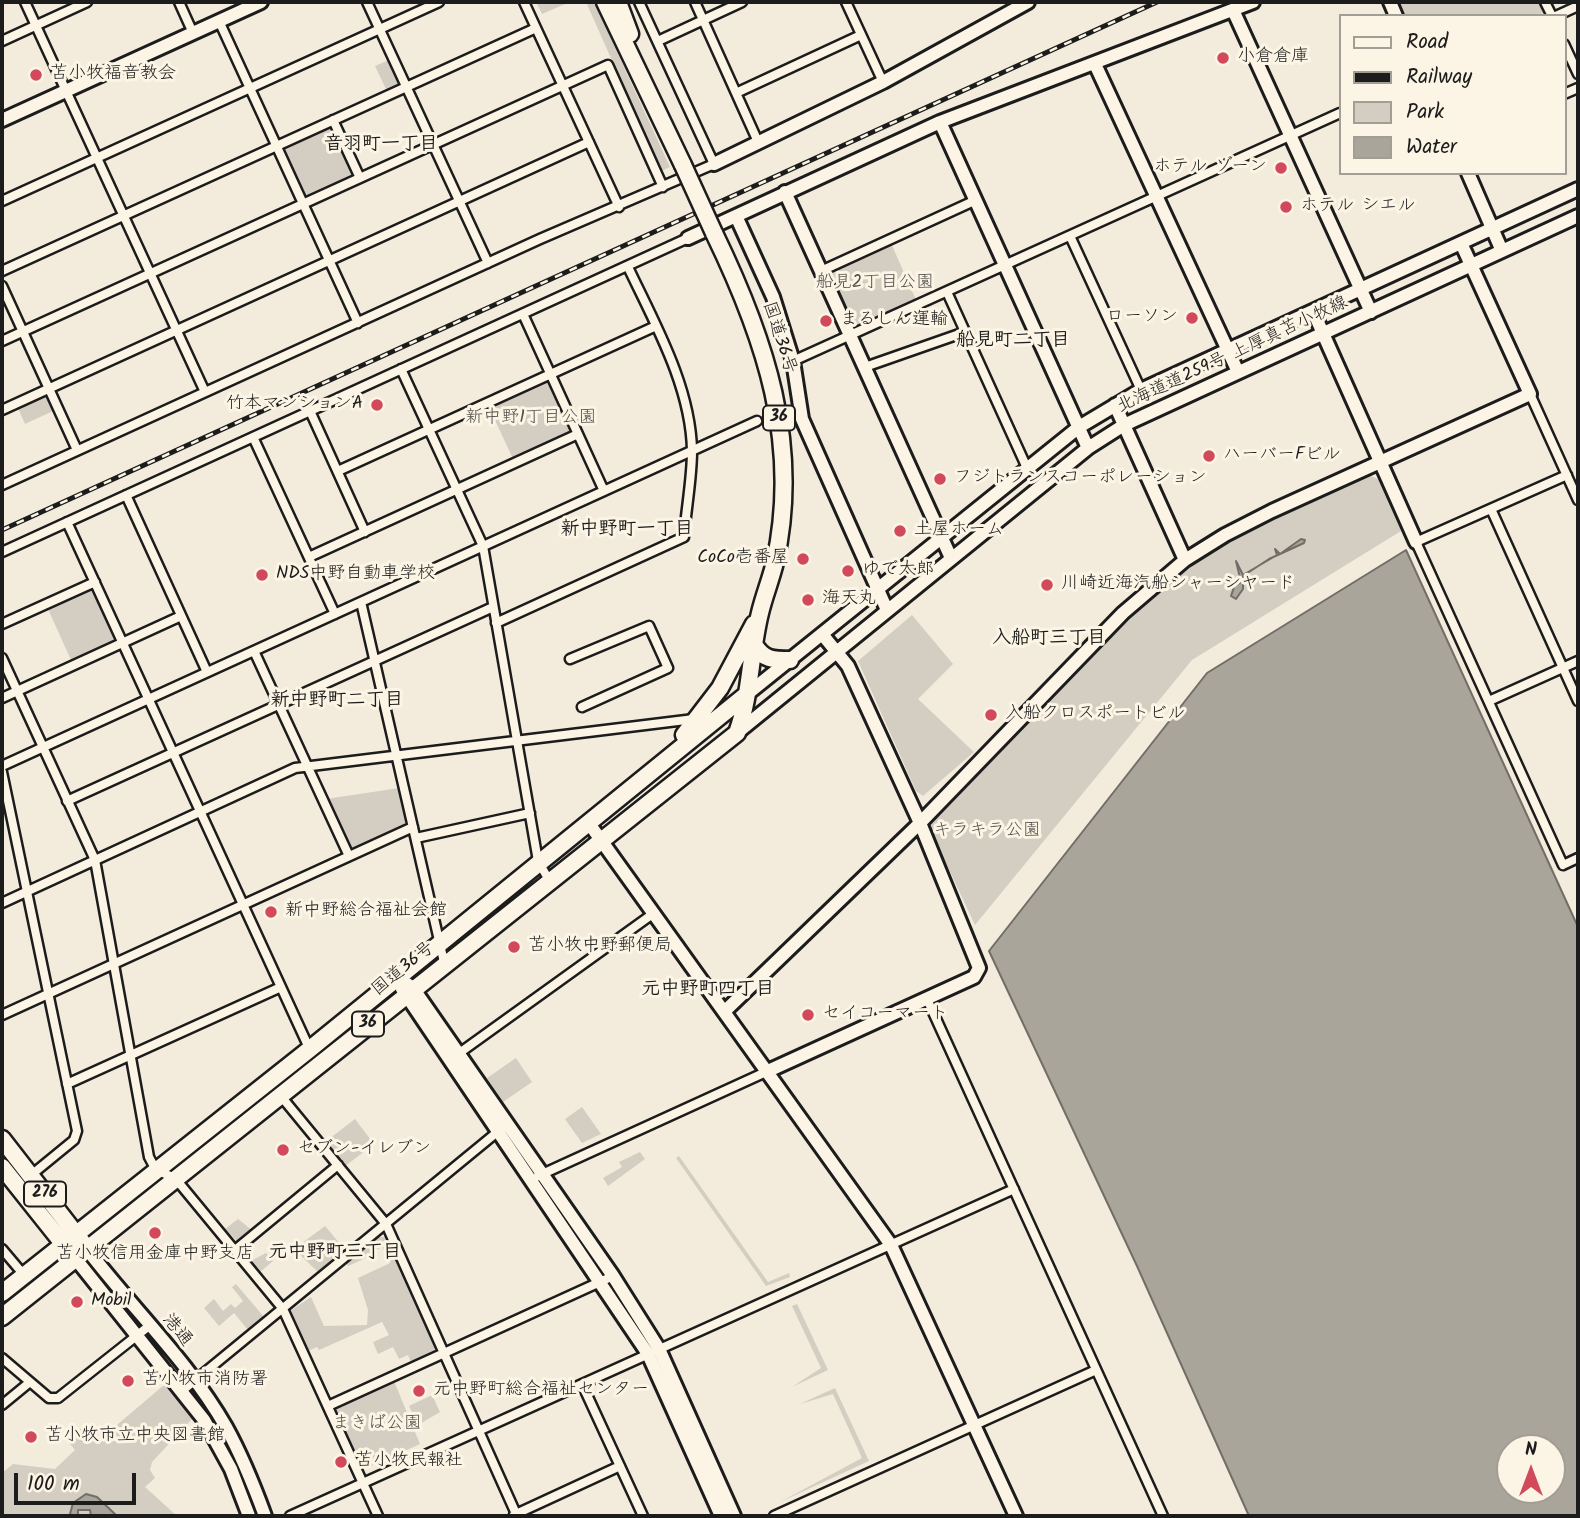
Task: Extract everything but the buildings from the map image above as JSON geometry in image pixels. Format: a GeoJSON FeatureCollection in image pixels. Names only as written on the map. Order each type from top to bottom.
{"type":"FeatureCollection","features":[{"type":"Feature","properties":{"kind":"highway","name":"国道36号"},"geometry":{"type":"LineString","coordinates":[[2,1317],[444,962],[737,733],[760,613],[775,562],[781,515],[782,456],[777,403],[757,330],[650,92],[606,2]]}},
{"type":"Feature","properties":{"kind":"highway","name":"国道36号"},"geometry":{"type":"LineString","coordinates":[[618,2],[650,92]]}},
{"type":"Feature","properties":{"kind":"highway","name":"国道36号"},"geometry":{"type":"LineString","coordinates":[[657,766],[700,717],[760,613]]}},
{"type":"Feature","properties":{"kind":"highway"},"geometry":{"type":"LineString","coordinates":[[754,644],[759,653],[771,660],[790,660]]}},
{"type":"Feature","properties":{"kind":"highway","name":"36"},"geometry":{"type":"LineString","coordinates":[[734,661],[733,684],[745,698]]}},
{"type":"Feature","properties":{"kind":"highway","name":"国道36号"},"geometry":{"type":"LineString","coordinates":[[2,1293],[745,698]]}},
{"type":"Feature","properties":{"kind":"highway","name":"276"},"geometry":{"type":"LineString","coordinates":[[2,1139],[76,1234],[81,1253]]}},
{"type":"Feature","properties":{"kind":"highway","name":"276"},"geometry":{"type":"LineString","coordinates":[[2,1167],[62,1244],[81,1253]]}},
{"type":"Feature","properties":{"kind":"street"},"geometry":{"type":"LineString","coordinates":[[25,2],[205,392]]}},
{"type":"Feature","properties":{"kind":"street"},"geometry":{"type":"LineString","coordinates":[[2,41],[87,2]]}},
{"type":"Feature","properties":{"kind":"street"},"geometry":{"type":"LineString","coordinates":[[179,2],[193,33]]}},
{"type":"Feature","properties":{"kind":"street"},"geometry":{"type":"LineString","coordinates":[[2,120],[261,2]]}},
{"type":"Feature","properties":{"kind":"street"},"geometry":{"type":"LineString","coordinates":[[368,2],[488,264]]}},
{"type":"Feature","properties":{"kind":"street"},"geometry":{"type":"LineString","coordinates":[[2,201],[439,2]]}},
{"type":"Feature","properties":{"kind":"street"},"geometry":{"type":"LineString","coordinates":[[524,2],[619,207]]}},
{"type":"Feature","properties":{"kind":"street"},"geometry":{"type":"LineString","coordinates":[[639,2],[714,164]]}},
{"type":"Feature","properties":{"kind":"street"},"geometry":{"type":"LineString","coordinates":[[695,2],[759,144]]}},
{"type":"Feature","properties":{"kind":"street"},"geometry":{"type":"LineString","coordinates":[[658,41],[742,2]]}},
{"type":"Feature","properties":{"kind":"street"},"geometry":{"type":"LineString","coordinates":[[846,2],[883,82]]}},
{"type":"Feature","properties":{"kind":"street"},"geometry":{"type":"LineString","coordinates":[[2,485],[759,144],[883,82],[1028,2]]}},
{"type":"Feature","properties":{"kind":"street"},"geometry":{"type":"LineString","coordinates":[[2,552],[940,122],[1253,2]]}},
{"type":"Feature","properties":{"kind":"street"},"geometry":{"type":"LineString","coordinates":[[1559,14],[1578,6]]}},
{"type":"Feature","properties":{"kind":"street"},"geometry":{"type":"LineString","coordinates":[[1233,10],[1371,312]]}},
{"type":"Feature","properties":{"kind":"street"},"geometry":{"type":"LineString","coordinates":[[219,21],[358,323]]}},
{"type":"Feature","properties":{"kind":"street"},"geometry":{"type":"LineString","coordinates":[[2,271],[536,28]]}},
{"type":"Feature","properties":{"kind":"street"},"geometry":{"type":"LineString","coordinates":[[736,93],[861,35]]}},
{"type":"Feature","properties":{"kind":"street"},"geometry":{"type":"LineString","coordinates":[[1566,48],[1578,74]]}},
{"type":"Feature","properties":{"kind":"street"},"geometry":{"type":"LineString","coordinates":[[1095,64],[1238,372]]}},
{"type":"Feature","properties":{"kind":"street"},"geometry":{"type":"LineString","coordinates":[[2,341],[608,65],[663,187]]}},
{"type":"Feature","properties":{"kind":"street"},"geometry":{"type":"LineString","coordinates":[[793,361],[1338,114]]}},
{"type":"Feature","properties":{"kind":"street"},"geometry":{"type":"LineString","coordinates":[[333,120],[360,178]]}},
{"type":"Feature","properties":{"kind":"street"},"geometry":{"type":"LineString","coordinates":[[940,122],[1088,447]]}},
{"type":"Feature","properties":{"kind":"street"},"geometry":{"type":"LineString","coordinates":[[2,410],[589,142]]}},
{"type":"Feature","properties":{"kind":"street"},"geometry":{"type":"LineString","coordinates":[[1469,175],[1502,251]]}},
{"type":"Feature","properties":{"kind":"street","name":"北海道道259号 上厚真苫小牧線"},"geometry":{"type":"LineString","coordinates":[[745,698],[1027,468],[1079,427],[1115,405],[1141,390],[1578,189]]}},
{"type":"Feature","properties":{"kind":"street"},"geometry":{"type":"LineString","coordinates":[[785,192],[951,558]]}},
{"type":"Feature","properties":{"kind":"street"},"geometry":{"type":"LineString","coordinates":[[821,271],[976,200]]}},
{"type":"Feature","properties":{"kind":"street"},"geometry":{"type":"LineString","coordinates":[[736,216],[773,297],[793,361],[802,419],[887,610]]}},
{"type":"Feature","properties":{"kind":"street","name":"北海道道259号 上厚真苫小牧線"},"geometry":{"type":"LineString","coordinates":[[737,733],[1088,447],[1124,425],[1578,216]]}},
{"type":"Feature","properties":{"kind":"street"},"geometry":{"type":"LineString","coordinates":[[1070,236],[1141,390]]}},
{"type":"Feature","properties":{"kind":"street"},"geometry":{"type":"LineString","coordinates":[[1461,243],[1578,500]]}},
{"type":"Feature","properties":{"kind":"street"},"geometry":{"type":"LineString","coordinates":[[496,623],[684,537],[692,451],[682,393],[656,326],[628,267]]}},
{"type":"Feature","properties":{"kind":"street"},"geometry":{"type":"LineString","coordinates":[[2,286],[77,450]]}},
{"type":"Feature","properties":{"kind":"street"},"geometry":{"type":"LineString","coordinates":[[947,292],[1027,468]]}},
{"type":"Feature","properties":{"kind":"street"},"geometry":{"type":"LineString","coordinates":[[1313,311],[1563,865],[1578,858]]}},
{"type":"Feature","properties":{"kind":"street"},"geometry":{"type":"LineString","coordinates":[[523,314],[604,491]]}},
{"type":"Feature","properties":{"kind":"street"},"geometry":{"type":"LineString","coordinates":[[338,471],[656,326]]}},
{"type":"Feature","properties":{"kind":"street"},"geometry":{"type":"LineString","coordinates":[[865,367],[965,332]]}},
{"type":"Feature","properties":{"kind":"street"},"geometry":{"type":"LineString","coordinates":[[401,369],[483,546],[538,862],[549,880]]}},
{"type":"Feature","properties":{"kind":"street"},"geometry":{"type":"LineString","coordinates":[[725,1011],[920,823],[1078,658],[1152,587],[1185,560],[1224,535],[1530,394]]}},
{"type":"Feature","properties":{"kind":"street"},"geometry":{"type":"LineString","coordinates":[[1115,405],[1185,560]]}},
{"type":"Feature","properties":{"kind":"street"},"geometry":{"type":"LineString","coordinates":[[310,411],[365,532]]}},
{"type":"Feature","properties":{"kind":"street"},"geometry":{"type":"LineString","coordinates":[[2,766],[757,421]]}},
{"type":"Feature","properties":{"kind":"street"},"geometry":{"type":"LineString","coordinates":[[309,558],[578,434]]}},
{"type":"Feature","properties":{"kind":"street"},"geometry":{"type":"LineString","coordinates":[[253,437],[335,614]]}},
{"type":"Feature","properties":{"kind":"street"},"geometry":{"type":"LineString","coordinates":[[1416,542],[1567,475]]}},
{"type":"Feature","properties":{"kind":"street"},"geometry":{"type":"LineString","coordinates":[[126,495],[207,672]]}},
{"type":"Feature","properties":{"kind":"street"},"geometry":{"type":"LineString","coordinates":[[1491,509],[1578,701]]}},
{"type":"Feature","properties":{"kind":"street"},"geometry":{"type":"LineString","coordinates":[[67,522],[317,1065]]}},
{"type":"Feature","properties":{"kind":"street"},"geometry":{"type":"LineString","coordinates":[[2,624],[95,582]]}},
{"type":"Feature","properties":{"kind":"street"},"geometry":{"type":"LineString","coordinates":[[361,602],[444,962]]}},
{"type":"Feature","properties":{"kind":"street"},"geometry":{"type":"LineString","coordinates":[[67,801],[494,607]]}},
{"type":"Feature","properties":{"kind":"street"},"geometry":{"type":"LineString","coordinates":[[2,698],[181,616]]}},
{"type":"Feature","properties":{"kind":"street"},"geometry":{"type":"LineString","coordinates":[[570,659],[649,626],[668,668],[582,707]]}},
{"type":"Feature","properties":{"kind":"street"},"geometry":{"type":"LineString","coordinates":[[535,1178],[927,999],[974,976],[979,968],[920,823],[848,666],[822,634]]}},
{"type":"Feature","properties":{"kind":"street"},"geometry":{"type":"LineString","coordinates":[[254,651],[349,856]]}},
{"type":"Feature","properties":{"kind":"street"},"geometry":{"type":"LineString","coordinates":[[2,658],[95,860],[149,1157],[156,1170],[176,1178],[283,1308],[378,1516]]}},
{"type":"Feature","properties":{"kind":"street"},"geometry":{"type":"LineString","coordinates":[[1489,701],[1578,661]]}},
{"type":"Feature","properties":{"kind":"street"},"geometry":{"type":"LineString","coordinates":[[745,698],[769,705]]}},
{"type":"Feature","properties":{"kind":"street"},"geometry":{"type":"LineString","coordinates":[[2,903],[295,768],[700,717]]}},
{"type":"Feature","properties":{"kind":"street"},"geometry":{"type":"LineString","coordinates":[[2,772],[76,1136],[30,1176]]}},
{"type":"Feature","properties":{"kind":"street"},"geometry":{"type":"LineString","coordinates":[[416,838],[530,813]]}},
{"type":"Feature","properties":{"kind":"street"},"geometry":{"type":"LineString","coordinates":[[588,822],[891,1245],[1016,1516]]}},
{"type":"Feature","properties":{"kind":"street"},"geometry":{"type":"LineString","coordinates":[[2,1015],[413,827]]}},
{"type":"Feature","properties":{"kind":"street"},"geometry":{"type":"LineString","coordinates":[[458,1054],[654,913]]}},
{"type":"Feature","properties":{"kind":"street"},"geometry":{"type":"LineString","coordinates":[[397,977],[458,1054],[502,1128]]}},
{"type":"Feature","properties":{"kind":"street"},"geometry":{"type":"LineString","coordinates":[[67,1084],[281,986]]}},
{"type":"Feature","properties":{"kind":"street"},"geometry":{"type":"LineString","coordinates":[[409,992],[535,1178],[607,1278],[654,1352],[724,1514]]}},
{"type":"Feature","properties":{"kind":"street"},"geometry":{"type":"LineString","coordinates":[[927,999],[1163,1516]]}},
{"type":"Feature","properties":{"kind":"street"},"geometry":{"type":"LineString","coordinates":[[268,1082],[386,1224],[515,1515],[620,1466]]}},
{"type":"Feature","properties":{"kind":"street"},"geometry":{"type":"LineString","coordinates":[[182,1391],[502,1128]]}},
{"type":"Feature","properties":{"kind":"street"},"geometry":{"type":"LineString","coordinates":[[234,1250],[338,1166]]}},
{"type":"Feature","properties":{"kind":"street"},"geometry":{"type":"LineString","coordinates":[[290,1516],[1013,1189]]}},
{"type":"Feature","properties":{"kind":"street"},"geometry":{"type":"LineString","coordinates":[[2,1249],[24,1275]]}},
{"type":"Feature","properties":{"kind":"street","name":"港通"},"geometry":{"type":"LineString","coordinates":[[81,1253],[149,1326],[195,1381],[225,1426],[250,1476],[265,1516]]}},
{"type":"Feature","properties":{"kind":"street","name":"港通"},"geometry":{"type":"LineString","coordinates":[[81,1253],[136,1336],[204,1420],[231,1469],[249,1516]]}},
{"type":"Feature","properties":{"kind":"street"},"geometry":{"type":"LineString","coordinates":[[328,1405],[607,1278]]}},
{"type":"Feature","properties":{"kind":"street"},"geometry":{"type":"LineString","coordinates":[[2,1358],[49,1398],[58,1398],[149,1326]]}},
{"type":"Feature","properties":{"kind":"street"},"geometry":{"type":"LineString","coordinates":[[774,1516],[1096,1370]]}},
{"type":"Feature","properties":{"kind":"street"},"geometry":{"type":"LineString","coordinates":[[2,1405],[30,1382]]}},
{"type":"Feature","properties":{"kind":"street"},"geometry":{"type":"LineString","coordinates":[[582,1384],[643,1516]]}},
{"type":"Feature","properties":{"kind":"green space"},"geometry":{"type":"Polygon","coordinates":[[[536,2],[570,2],[542,14],[536,2]]]}},
{"type":"Feature","properties":{"kind":"green space"},"geometry":{"type":"Polygon","coordinates":[[[586,2],[594,2],[670,167],[661,171],[586,2]]]}},
{"type":"Feature","properties":{"kind":"green space"},"geometry":{"type":"Polygon","coordinates":[[[1394,2],[1540,2],[1543,12],[1541,14],[1399,14],[1394,2]]]}},
{"type":"Feature","properties":{"kind":"green space"},"geometry":{"type":"Polygon","coordinates":[[[389,60],[400,83],[386,89],[375,66],[389,60]]]}},
{"type":"Feature","properties":{"kind":"green space"},"geometry":{"type":"Polygon","coordinates":[[[330,125],[353,174],[305,197],[282,148],[330,125]]]}},
{"type":"Feature","properties":{"kind":"green space","name":"船見2丁目公園"},"geometry":{"type":"Polygon","coordinates":[[[891,243],[916,300],[853,328],[826,273],[891,243]]]}},
{"type":"Feature","properties":{"kind":"green space","name":"新中野1丁目公園"},"geometry":{"type":"Polygon","coordinates":[[[548,380],[573,432],[513,459],[489,407],[548,380]]]}},
{"type":"Feature","properties":{"kind":"green space"},"geometry":{"type":"Polygon","coordinates":[[[45,394],[53,411],[25,424],[17,406],[45,394]]]}},
{"type":"Feature","properties":{"kind":"green space","name":"キラキラ公園"},"geometry":{"type":"Polygon","coordinates":[[[1366,474],[1378,479],[1401,531],[1192,660],[975,925],[929,827],[931,817],[1156,591],[1227,542],[1366,474]]]}},
{"type":"Feature","properties":{"kind":"green space"},"geometry":{"type":"Polygon","coordinates":[[[92,590],[115,640],[71,660],[48,609],[92,590]]]}},
{"type":"Feature","properties":{"kind":"green space"},"geometry":{"type":"Polygon","coordinates":[[[912,615],[953,664],[918,699],[974,752],[923,796],[916,791],[858,661],[912,615]]]}},
{"type":"Feature","properties":{"kind":"green space"},"geometry":{"type":"Polygon","coordinates":[[[399,788],[406,819],[404,825],[350,849],[326,799],[399,788]]]}},
{"type":"Feature","properties":{"kind":"green space"},"geometry":{"type":"Polygon","coordinates":[[[529,882],[531,884],[466,936],[462,935],[529,882]]]}},
{"type":"Feature","properties":{"kind":"green space"},"geometry":{"type":"Polygon","coordinates":[[[516,1058],[532,1082],[503,1102],[487,1078],[516,1058]]]}},
{"type":"Feature","properties":{"kind":"green space"},"geometry":{"type":"Polygon","coordinates":[[[582,1107],[601,1134],[582,1143],[565,1119],[582,1107]]]}},
{"type":"Feature","properties":{"kind":"green space"},"geometry":{"type":"Polygon","coordinates":[[[355,1119],[374,1144],[344,1167],[325,1142],[355,1119]]]}},
{"type":"Feature","properties":{"kind":"green space"},"geometry":{"type":"Polygon","coordinates":[[[640,1152],[645,1159],[608,1186],[603,1178],[622,1167],[619,1162],[640,1152]]]}},
{"type":"Feature","properties":{"kind":"green space"},"geometry":{"type":"Polygon","coordinates":[[[679,1156],[768,1282],[789,1273],[790,1277],[766,1286],[676,1158],[679,1156]]]}},
{"type":"Feature","properties":{"kind":"green space"},"geometry":{"type":"Polygon","coordinates":[[[238,1219],[253,1231],[238,1242],[225,1229],[238,1219]]]}},
{"type":"Feature","properties":{"kind":"green space"},"geometry":{"type":"Polygon","coordinates":[[[325,1226],[347,1252],[320,1274],[294,1249],[325,1226]]]}},
{"type":"Feature","properties":{"kind":"green space"},"geometry":{"type":"Polygon","coordinates":[[[379,1237],[385,1237],[435,1347],[434,1351],[411,1362],[408,1355],[399,1359],[393,1347],[378,1354],[373,1342],[389,1335],[382,1322],[319,1350],[317,1347],[308,1351],[290,1311],[311,1297],[324,1326],[367,1325],[368,1310],[358,1278],[390,1263],[382,1247],[376,1250],[377,1253],[348,1266],[346,1263],[379,1237]]]}},
{"type":"Feature","properties":{"kind":"green space"},"geometry":{"type":"Polygon","coordinates":[[[266,1253],[273,1261],[260,1272],[251,1261],[266,1253]]]}},
{"type":"Feature","properties":{"kind":"green space"},"geometry":{"type":"Polygon","coordinates":[[[236,1284],[264,1317],[248,1330],[234,1313],[219,1326],[204,1308],[214,1299],[223,1311],[231,1304],[235,1308],[243,1301],[232,1287],[236,1284]]]}},
{"type":"Feature","properties":{"kind":"green space"},"geometry":{"type":"Polygon","coordinates":[[[797,1304],[828,1370],[792,1387],[821,1368],[792,1306],[797,1304]]]}},
{"type":"Feature","properties":{"kind":"green space","name":"まきば公園"},"geometry":{"type":"Polygon","coordinates":[[[394,1381],[420,1444],[367,1468],[361,1468],[333,1407],[394,1381]]]}},
{"type":"Feature","properties":{"kind":"green space"},"geometry":{"type":"Polygon","coordinates":[[[164,1385],[193,1418],[152,1462],[150,1470],[155,1478],[145,1487],[177,1516],[2,1516],[2,1473],[13,1464],[55,1469],[75,1450],[67,1440],[85,1425],[98,1441],[164,1385]]]}},
{"type":"Feature","properties":{"kind":"green space"},"geometry":{"type":"Polygon","coordinates":[[[835,1388],[869,1461],[780,1502],[862,1458],[833,1394],[800,1404],[835,1388]]]}},
{"type":"Feature","properties":{"kind":"green space"},"geometry":{"type":"Polygon","coordinates":[[[195,1392],[228,1441],[257,1512],[253,1513],[210,1420],[193,1397],[195,1392]]]}},
{"type":"Feature","properties":{"kind":"green space"},"geometry":{"type":"Polygon","coordinates":[[[432,1395],[440,1412],[418,1425],[409,1406],[432,1395]]]}},
{"type":"Feature","properties":{"kind":"water"},"geometry":{"type":"Polygon","coordinates":[[[1301,539],[1305,540],[1304,543],[1280,554],[1301,539]]]}},
{"type":"Feature","properties":{"kind":"water"},"geometry":{"type":"Polygon","coordinates":[[[1406,550],[1578,927],[1578,1516],[1249,1516],[1137,1266],[989,951],[1207,673],[1406,550]]]}},
{"type":"Feature","properties":{"kind":"water"},"geometry":{"type":"Polygon","coordinates":[[[1236,561],[1243,575],[1258,566],[1243,576],[1243,589],[1236,599],[1231,596],[1234,587],[1241,582],[1236,561]]]}},
{"type":"Feature","properties":{"kind":"water"},"geometry":{"type":"Polygon","coordinates":[[[86,1494],[97,1497],[117,1516],[91,1516],[90,1510],[78,1510],[78,1516],[72,1516],[70,1514],[73,1503],[86,1494]]]}},
{"type":"Feature","properties":{"kind":"railway"},"geometry":{"type":"LineString","coordinates":[[2,530],[1157,2]]}},
{"type":"Feature","properties":{"kind":"place","name":"小倉倉庫"},"geometry":{"type":"Point","coordinates":[1223,58]}},
{"type":"Feature","properties":{"kind":"place","name":"苫小牧福音教会"},"geometry":{"type":"Point","coordinates":[36,75]}},
{"type":"Feature","properties":{"kind":"place","name":"ホテル ゾーン"},"geometry":{"type":"Point","coordinates":[1281,168]}},
{"type":"Feature","properties":{"kind":"place","name":"ホテル シエル"},"geometry":{"type":"Point","coordinates":[1286,207]}},
{"type":"Feature","properties":{"kind":"place","name":"ローソン"},"geometry":{"type":"Point","coordinates":[1192,318]}},
{"type":"Feature","properties":{"kind":"place","name":"まるしん運輸"},"geometry":{"type":"Point","coordinates":[826,321]}},
{"type":"Feature","properties":{"kind":"place","name":"竹本マンションA"},"geometry":{"type":"Point","coordinates":[377,405]}},
{"type":"Feature","properties":{"kind":"place","name":"ハーバーFビル"},"geometry":{"type":"Point","coordinates":[1209,456]}},
{"type":"Feature","properties":{"kind":"place","name":"フジトランスコーポレーション"},"geometry":{"type":"Point","coordinates":[940,479]}},
{"type":"Feature","properties":{"kind":"place","name":"土屋ホーム"},"geometry":{"type":"Point","coordinates":[900,531]}},
{"type":"Feature","properties":{"kind":"place","name":"CoCo壱番屋"},"geometry":{"type":"Point","coordinates":[803,559]}},
{"type":"Feature","properties":{"kind":"place","name":"ゆで太郎"},"geometry":{"type":"Point","coordinates":[848,571]}},
{"type":"Feature","properties":{"kind":"place","name":"NDS中野自動車学校"},"geometry":{"type":"Point","coordinates":[262,575]}},
{"type":"Feature","properties":{"kind":"place","name":"川崎近海汽船シャーシヤード"},"geometry":{"type":"Point","coordinates":[1047,585]}},
{"type":"Feature","properties":{"kind":"place","name":"海天丸"},"geometry":{"type":"Point","coordinates":[808,600]}},
{"type":"Feature","properties":{"kind":"place","name":"入船クロスポートビル"},"geometry":{"type":"Point","coordinates":[991,715]}},
{"type":"Feature","properties":{"kind":"place","name":"新中野総合福祉会館"},"geometry":{"type":"Point","coordinates":[271,912]}},
{"type":"Feature","properties":{"kind":"place","name":"苫小牧中野郵便局"},"geometry":{"type":"Point","coordinates":[514,947]}},
{"type":"Feature","properties":{"kind":"place","name":"セイコーマート"},"geometry":{"type":"Point","coordinates":[808,1015]}},
{"type":"Feature","properties":{"kind":"place","name":"セブン-イレブン"},"geometry":{"type":"Point","coordinates":[283,1150]}},
{"type":"Feature","properties":{"kind":"place","name":"苫小牧信用金庫中野支店"},"geometry":{"type":"Point","coordinates":[155,1233]}},
{"type":"Feature","properties":{"kind":"place","name":"Mobil"},"geometry":{"type":"Point","coordinates":[77,1302]}},
{"type":"Feature","properties":{"kind":"place","name":"苫小牧市消防署"},"geometry":{"type":"Point","coordinates":[128,1381]}},
{"type":"Feature","properties":{"kind":"place","name":"元中野町総合福祉センター"},"geometry":{"type":"Point","coordinates":[419,1391]}},
{"type":"Feature","properties":{"kind":"place","name":"苫小牧市立中央図書館"},"geometry":{"type":"Point","coordinates":[31,1437]}},
{"type":"Feature","properties":{"kind":"place","name":"苫小牧民報社"},"geometry":{"type":"Point","coordinates":[341,1462]}},
{"type":"Feature","properties":{"kind":"district","name":"音羽町一丁目"},"geometry":{"type":"Point","coordinates":[381,146]}},
{"type":"Feature","properties":{"kind":"district","name":"船見町二丁目"},"geometry":{"type":"Point","coordinates":[1013,342]}},
{"type":"Feature","properties":{"kind":"district","name":"新中野町一丁目"},"geometry":{"type":"Point","coordinates":[627,531]}},
{"type":"Feature","properties":{"kind":"district","name":"入船町三丁目"},"geometry":{"type":"Point","coordinates":[1049,640]}},
{"type":"Feature","properties":{"kind":"district","name":"新中野町二丁目"},"geometry":{"type":"Point","coordinates":[337,702]}},
{"type":"Feature","properties":{"kind":"district","name":"元中野町四丁目"},"geometry":{"type":"Point","coordinates":[708,991]}},
{"type":"Feature","properties":{"kind":"district","name":"元中野町三丁目"},"geometry":{"type":"Point","coordinates":[335,1254]}}]}
